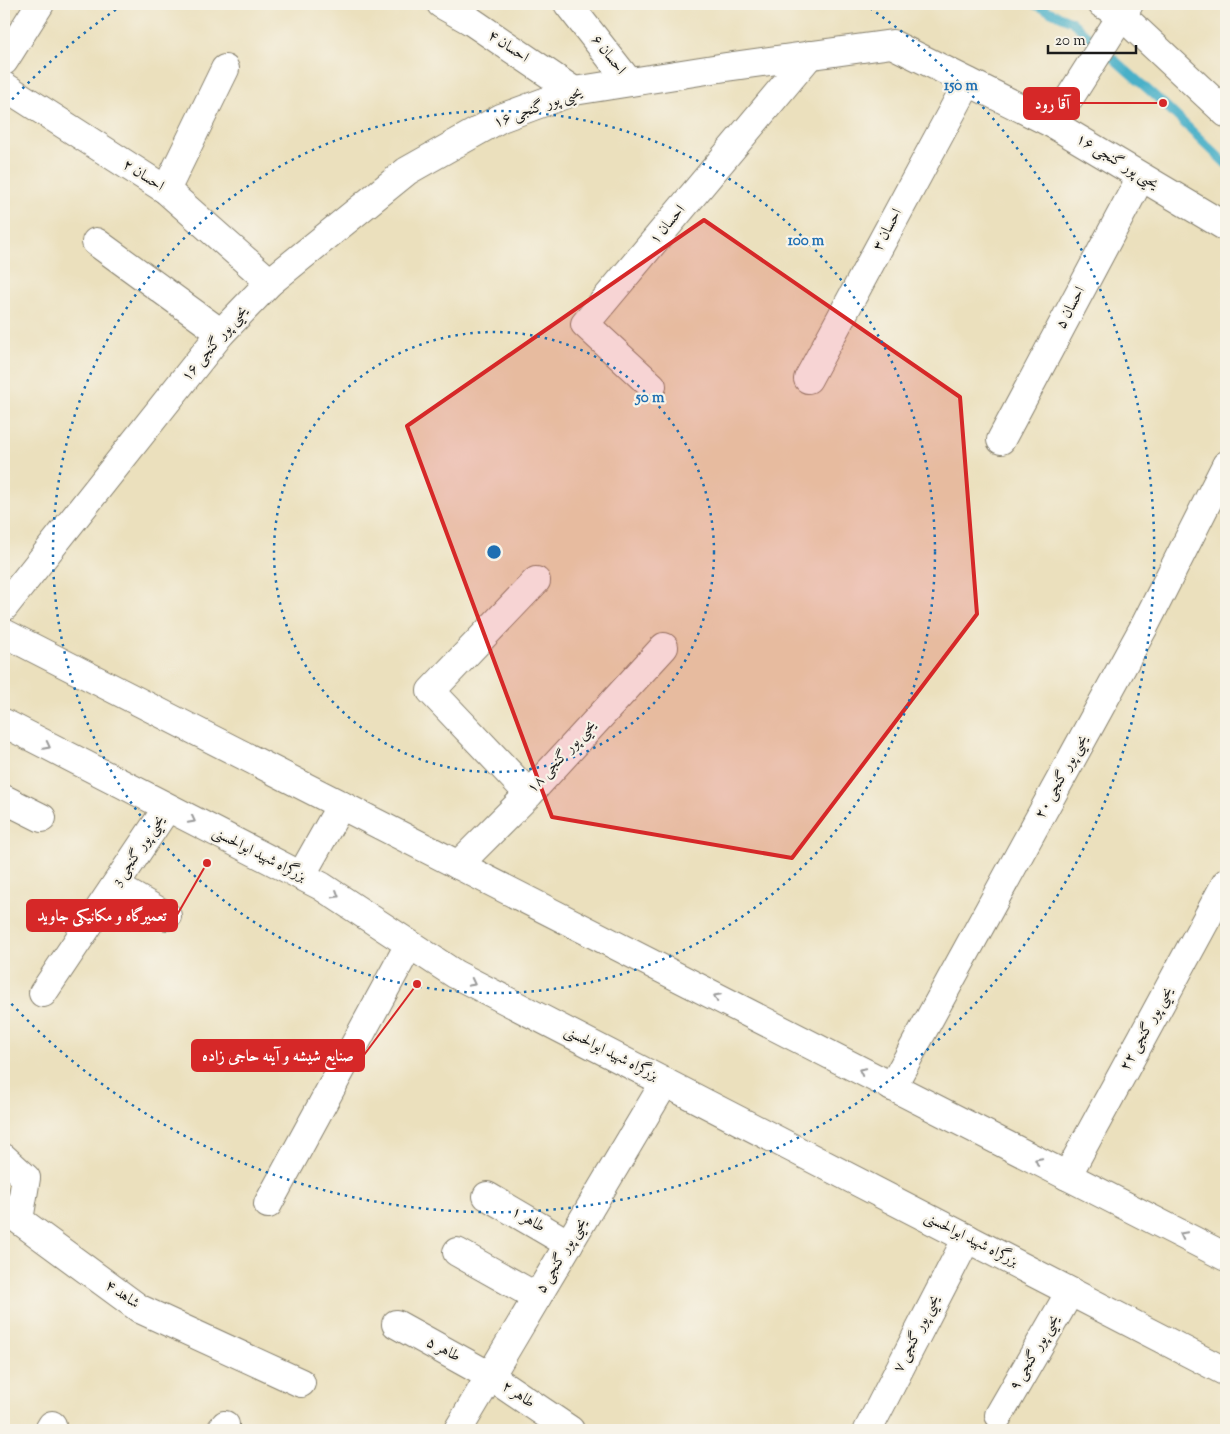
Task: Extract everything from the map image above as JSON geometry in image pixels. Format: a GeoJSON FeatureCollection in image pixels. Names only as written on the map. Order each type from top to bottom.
{"type":"FeatureCollection","features":[{"type":"Feature","properties":{"kind":"street"},"geometry":{"type":"LineString","coordinates":[[4,61],[40,4]]}},
{"type":"Feature","properties":{"kind":"street","name":"احسان ۴"},"geometry":{"type":"LineString","coordinates":[[441,4],[471,21],[574,92]]}},
{"type":"Feature","properties":{"kind":"street","name":"احسان ۶"},"geometry":{"type":"LineString","coordinates":[[568,4],[629,82]]}},
{"type":"Feature","properties":{"kind":"street"},"geometry":{"type":"LineString","coordinates":[[1053,124],[1118,8],[1226,114]]}},
{"type":"Feature","properties":{"kind":"street","name":"یحیی پور گنجی ۱۶"},"geometry":{"type":"LineString","coordinates":[[4,607],[221,334],[270,282],[407,171],[501,118],[574,92],[629,82],[892,44],[1053,124],[1226,227]]}},
{"type":"Feature","properties":{"kind":"street","name":"احسان ۱"},"geometry":{"type":"LineString","coordinates":[[652,386],[584,324],[810,55]]}},
{"type":"Feature","properties":{"kind":"street"},"geometry":{"type":"LineString","coordinates":[[166,190],[225,69]]}},
{"type":"Feature","properties":{"kind":"street","name":"احسان ۳"},"geometry":{"type":"LineString","coordinates":[[808,379],[968,82]]}},
{"type":"Feature","properties":{"kind":"street","name":"احسان ۲"},"geometry":{"type":"LineString","coordinates":[[4,86],[166,190],[270,282]]}},
{"type":"Feature","properties":{"kind":"street","name":"احسان ۵"},"geometry":{"type":"LineString","coordinates":[[1001,440],[1141,176]]}},
{"type":"Feature","properties":{"kind":"street"},"geometry":{"type":"LineString","coordinates":[[96,242],[221,334]]}},
{"type":"Feature","properties":{"kind":"street","name":"یحیی پور گنجی ۲۰"},"geometry":{"type":"LineString","coordinates":[[892,1087],[1145,625],[1226,465]]}},
{"type":"Feature","properties":{"kind":"street"},"geometry":{"type":"LineString","coordinates":[[529,794],[431,691],[536,581]]}},
{"type":"Feature","properties":{"kind":"street"},"geometry":{"type":"LineString","coordinates":[[4,632],[1226,1257]]}},
{"type":"Feature","properties":{"kind":"street","name":"یحیی پور گنجی ۱۸"},"geometry":{"type":"LineString","coordinates":[[458,865],[529,794],[664,647]]}},
{"type":"Feature","properties":{"kind":"street","name":"بزرگراه شهید ابوالحسنی"},"geometry":{"type":"LineString","coordinates":[[4,723],[301,876],[343,900],[456,974],[1226,1372]]}},
{"type":"Feature","properties":{"kind":"street"},"geometry":{"type":"LineString","coordinates":[[4,799],[42,818]]}},
{"type":"Feature","properties":{"kind":"street"},"geometry":{"type":"LineString","coordinates":[[301,876],[340,805]]}},
{"type":"Feature","properties":{"kind":"street","name":"یحیی پور گنجی 3"},"geometry":{"type":"LineString","coordinates":[[43,993],[167,808]]}},
{"type":"Feature","properties":{"kind":"street","name":"یحیی پور گنجی ۲۲"},"geometry":{"type":"LineString","coordinates":[[1067,1176],[1226,883]]}},
{"type":"Feature","properties":{"kind":"street"},"geometry":{"type":"LineString","coordinates":[[115,886],[167,916]]}},
{"type":"Feature","properties":{"kind":"street"},"geometry":{"type":"LineString","coordinates":[[268,1204],[409,945]]}},
{"type":"Feature","properties":{"kind":"street","name":"یحیی پور گنجی ۵"},"geometry":{"type":"LineString","coordinates":[[458,1430],[665,1082]]}},
{"type":"Feature","properties":{"kind":"street","name":"شاهد ۴"},"geometry":{"type":"LineString","coordinates":[[4,1158],[26,1178],[19,1220],[140,1309],[301,1383]]}},
{"type":"Feature","properties":{"kind":"street","name":"طاهر ۱"},"geometry":{"type":"LineString","coordinates":[[487,1196],[569,1244]]}},
{"type":"Feature","properties":{"kind":"street","name":"یحیی پور گنجی ۷"},"geometry":{"type":"LineString","coordinates":[[868,1430],[967,1238]]}},
{"type":"Feature","properties":{"kind":"street"},"geometry":{"type":"LineString","coordinates":[[457,1252],[537,1297]]}},
{"type":"Feature","properties":{"kind":"street","name":"یحیی پور گنجی ۹"},"geometry":{"type":"LineString","coordinates":[[999,1415],[1070,1292]]}},
{"type":"Feature","properties":{"kind":"street","name":"طاهر ۵"},"geometry":{"type":"LineString","coordinates":[[396,1324],[490,1376]]}},
{"type":"Feature","properties":{"kind":"street","name":"طاهر ۲"},"geometry":{"type":"LineString","coordinates":[[490,1376],[570,1430]]}},
{"type":"Feature","properties":{"kind":"highlighted area"},"geometry":{"type":"Polygon","coordinates":[[[704,220],[960,397],[977,614],[792,858],[552,817],[407,426],[704,220]]]}},
{"type":"Feature","properties":{"kind":"waterway"},"geometry":{"type":"LineString","coordinates":[[1033,4],[1071,21],[1163,103],[1226,164]]}},
{"type":"Feature","properties":{"kind":"place","name":"آقا رود"},"geometry":{"type":"Point","coordinates":[1163,103]}},
{"type":"Feature","properties":{"kind":"place","name":"تعمیرگاه و مکانیکی جاوید"},"geometry":{"type":"Point","coordinates":[207,863]}},
{"type":"Feature","properties":{"kind":"place","name":"صنایع شیشه و آینه حاجی زاده"},"geometry":{"type":"Point","coordinates":[417,984]}}]}
